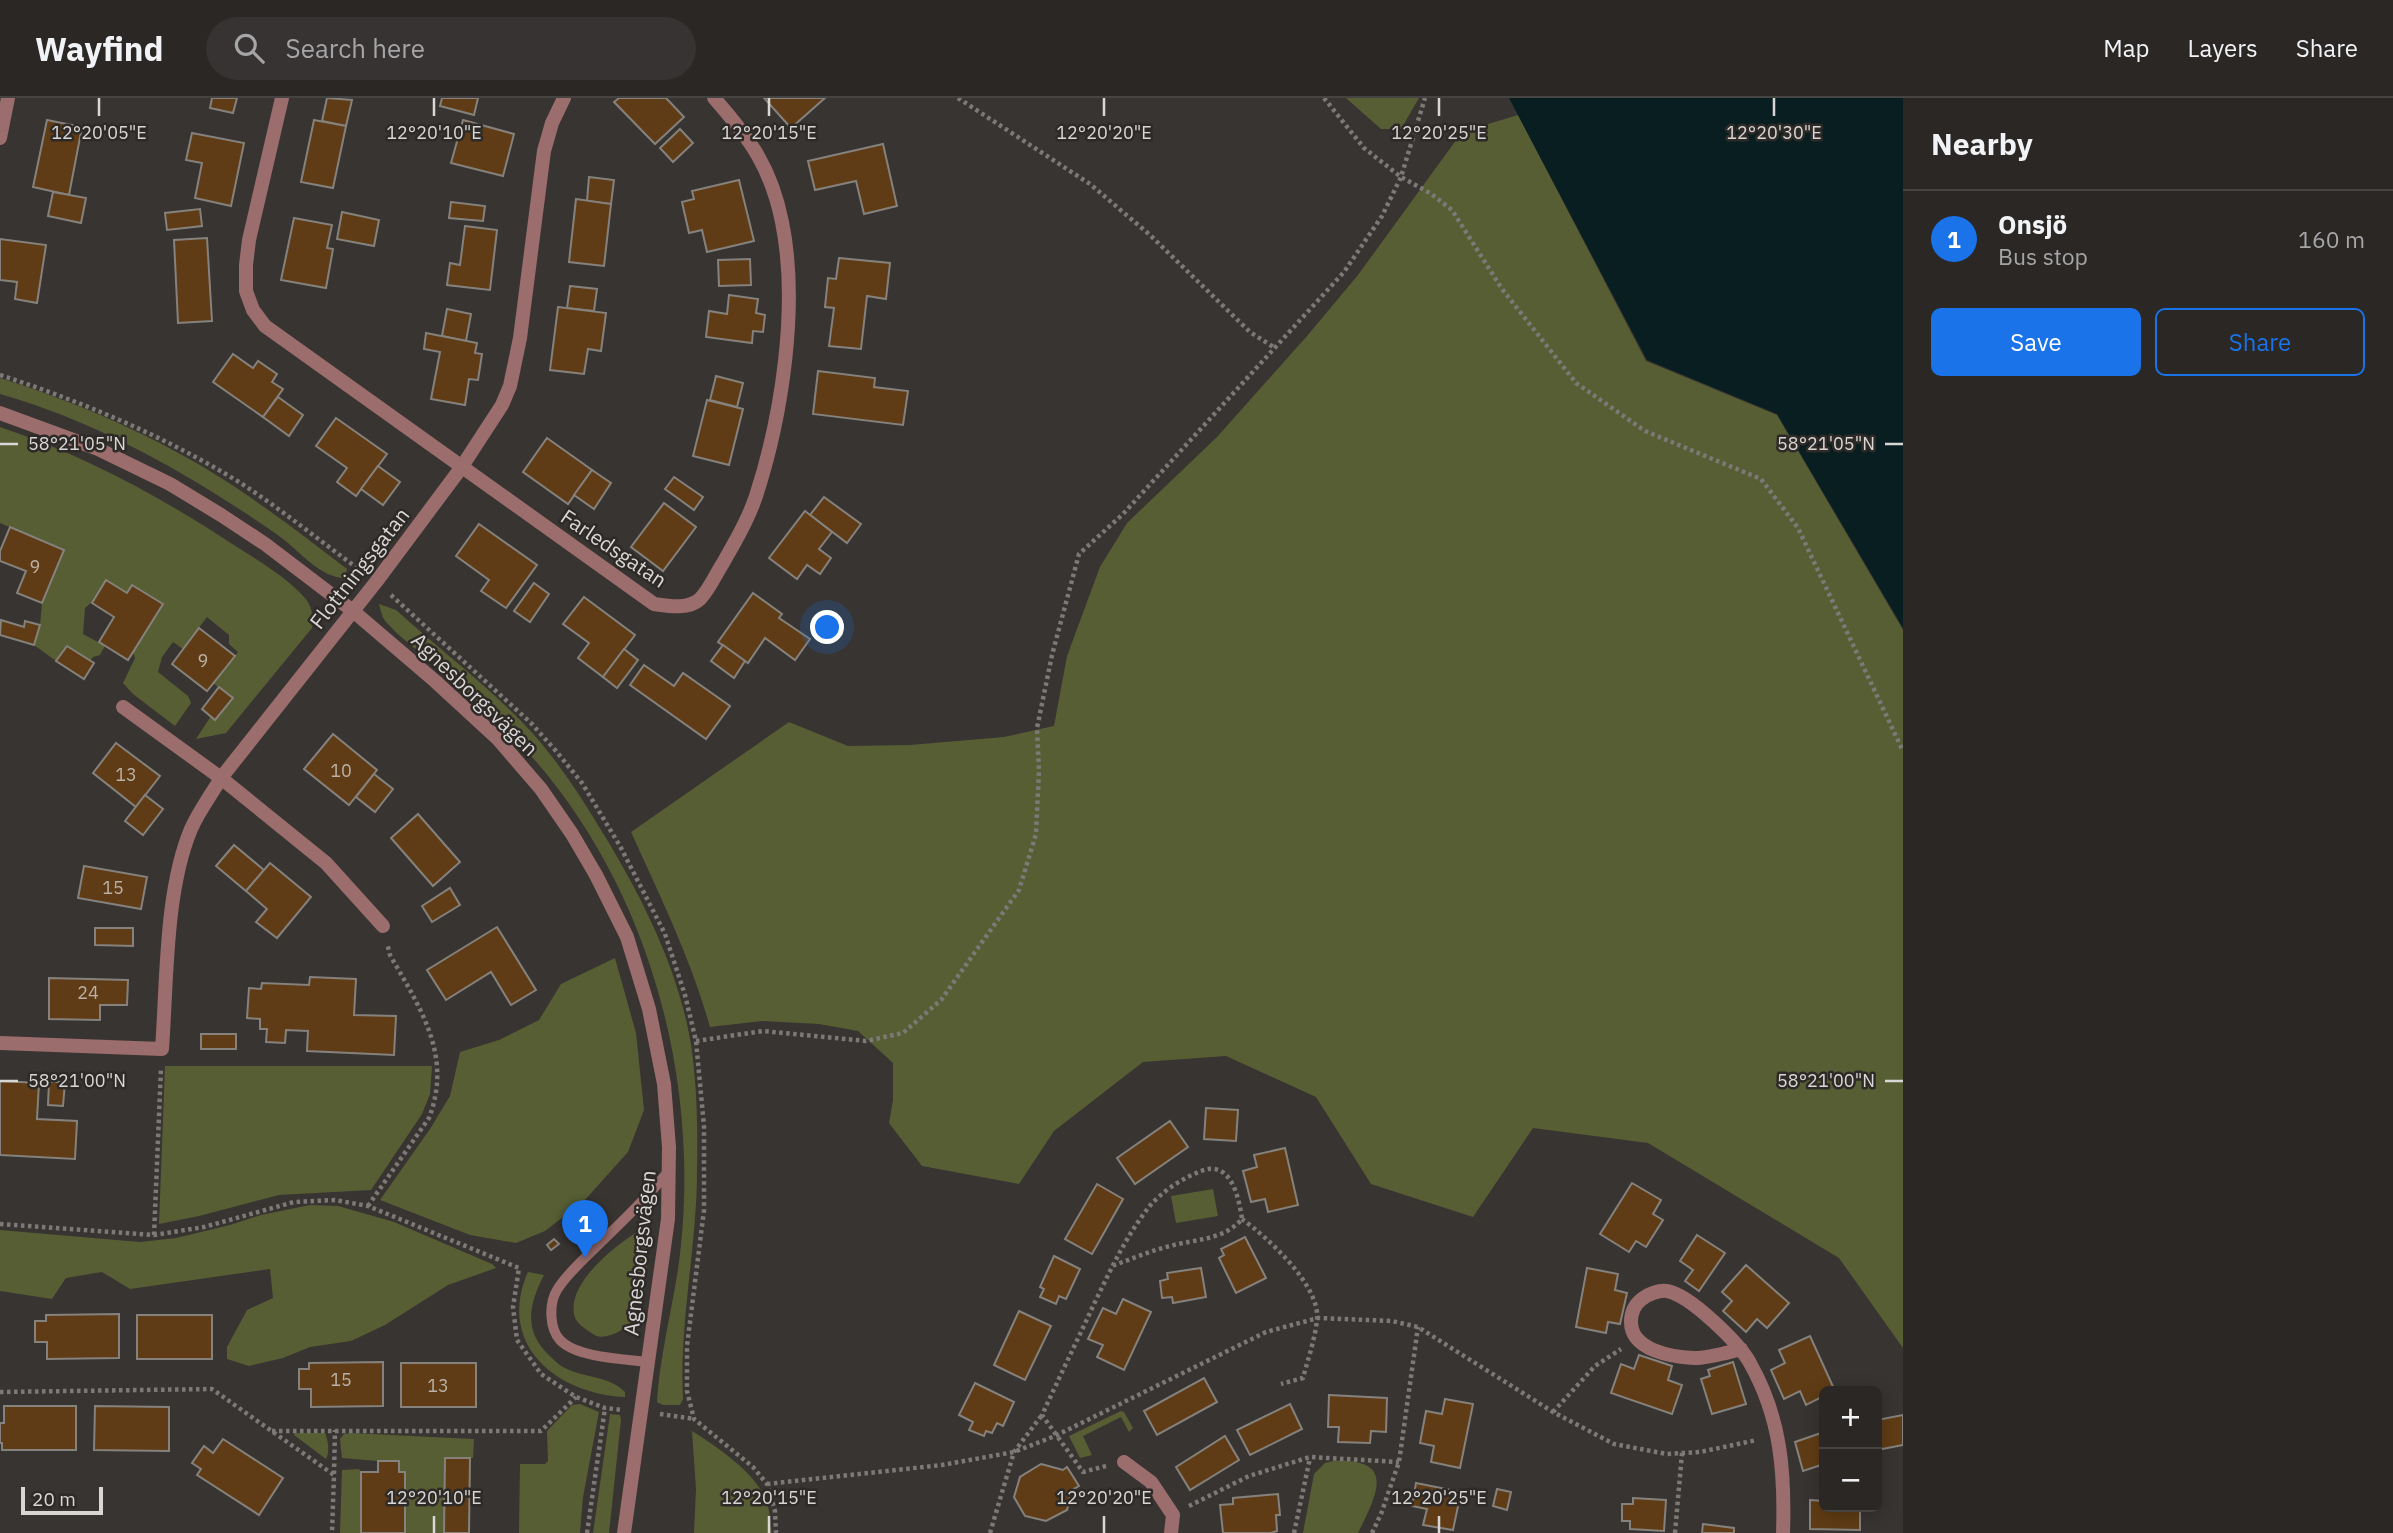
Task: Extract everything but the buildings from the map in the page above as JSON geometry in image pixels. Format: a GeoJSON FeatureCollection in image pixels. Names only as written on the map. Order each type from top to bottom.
{"type":"FeatureCollection","features":[{"type":"Feature","properties":{"kind":"street"},"geometry":{"type":"LineString","coordinates":[[0,138],[8,98]]}},
{"type":"Feature","properties":{"kind":"street","name":"Farledsgatan"},"geometry":{"type":"LineString","coordinates":[[282,98],[247,257],[246,291],[253,310],[265,327],[654,604],[679,607],[699,600],[737,539],[755,498],[771,443],[781,387],[789,292],[788,254],[781,220],[765,169],[745,134],[713,98]]}},
{"type":"Feature","properties":{"kind":"street","name":"Flottningsgatan"},"geometry":{"type":"LineString","coordinates":[[162,1049],[172,908],[176,880],[191,829],[221,778],[376,582],[461,468],[502,405],[510,386],[520,338],[544,151],[552,123],[564,98]]}},
{"type":"Feature","properties":{"kind":"street","name":"Agnesborgsvägen"},"geometry":{"type":"LineString","coordinates":[[0,413],[98,449],[170,484],[254,537],[353,611],[497,738],[541,789],[596,875],[626,937],[649,1009],[664,1084],[670,1169],[668,1219],[624,1533]]}},
{"type":"Feature","properties":{"kind":"street"},"geometry":{"type":"LineString","coordinates":[[123,707],[221,778],[326,863],[383,926]]}},
{"type":"Feature","properties":{"kind":"street"},"geometry":{"type":"LineString","coordinates":[[0,1043],[162,1049]]}},
{"type":"Feature","properties":{"kind":"street"},"geometry":{"type":"LineString","coordinates":[[1741,1349],[1695,1358],[1659,1352],[1637,1340],[1631,1324],[1632,1313],[1635,1305],[1644,1297],[1667,1291],[1701,1311],[1741,1349],[1756,1375],[1783,1460],[1783,1533]]}},
{"type":"Feature","properties":{"kind":"street"},"geometry":{"type":"LineString","coordinates":[[1124,1462],[1151,1482],[1172,1515],[1171,1533]]}},
{"type":"Feature","properties":{"kind":"lane"},"geometry":{"type":"LineString","coordinates":[[648,1362],[578,1350],[561,1340],[554,1326],[550,1307],[556,1291],[570,1274],[654,1189],[670,1169]]}},
{"type":"Feature","properties":{"kind":"path"},"geometry":{"type":"LineString","coordinates":[[958,98],[1090,184],[1150,235],[1250,331],[1275,348]]}},
{"type":"Feature","properties":{"kind":"path"},"geometry":{"type":"LineString","coordinates":[[1324,98],[1364,148],[1401,177],[1452,209],[1502,289],[1576,383],[1644,431],[1761,479],[1798,528],[1903,751]]}},
{"type":"Feature","properties":{"kind":"path"},"geometry":{"type":"LineString","coordinates":[[696,1041],[763,1031],[866,1041],[903,1033],[941,1000],[1019,890],[1036,834],[1039,770],[1037,728],[1052,654],[1079,554],[1123,514],[1344,272],[1362,248],[1401,177],[1425,98]]}},
{"type":"Feature","properties":{"kind":"path"},"geometry":{"type":"LineString","coordinates":[[0,375],[107,414],[166,442],[240,483],[376,582],[531,723],[582,783],[620,846],[665,934],[685,995],[696,1041],[704,1126],[704,1210],[687,1346],[687,1391],[694,1419]]}},
{"type":"Feature","properties":{"kind":"path"},"geometry":{"type":"LineString","coordinates":[[368,1206],[429,1118],[435,1102],[437,1083],[438,1060],[432,1035],[390,956],[383,926]]}},
{"type":"Feature","properties":{"kind":"path"},"geometry":{"type":"LineString","coordinates":[[154,1235],[162,1049]]}},
{"type":"Feature","properties":{"kind":"path"},"geometry":{"type":"LineString","coordinates":[[990,1533],[1014,1452],[1042,1415],[1112,1266],[1131,1233],[1150,1205],[1187,1177],[1205,1169],[1216,1169],[1226,1174],[1239,1201],[1242,1219],[1274,1247],[1313,1295],[1318,1318],[1303,1377],[1281,1384]]}},
{"type":"Feature","properties":{"kind":"path"},"geometry":{"type":"LineString","coordinates":[[0,1224],[154,1235],[204,1227],[293,1202],[335,1199],[368,1206],[519,1268],[513,1307],[517,1340],[541,1374],[576,1397],[605,1408],[694,1419],[753,1467],[767,1484],[775,1511],[776,1533]]}},
{"type":"Feature","properties":{"kind":"path"},"geometry":{"type":"LineString","coordinates":[[1112,1266],[1172,1245],[1208,1239],[1232,1230],[1242,1219]]}},
{"type":"Feature","properties":{"kind":"path"},"geometry":{"type":"LineString","coordinates":[[767,1484],[942,1465],[1014,1452],[1055,1436],[1266,1332],[1318,1318],[1392,1321],[1418,1327],[1553,1412],[1614,1444],[1667,1454],[1700,1452],[1777,1435]]}},
{"type":"Feature","properties":{"kind":"path"},"geometry":{"type":"LineString","coordinates":[[1372,1533],[1399,1462],[1418,1327]]}},
{"type":"Feature","properties":{"kind":"path"},"geometry":{"type":"LineString","coordinates":[[1553,1412],[1595,1366],[1637,1340]]}},
{"type":"Feature","properties":{"kind":"path"},"geometry":{"type":"LineString","coordinates":[[0,1392],[212,1390],[334,1475]]}},
{"type":"Feature","properties":{"kind":"path"},"geometry":{"type":"LineString","coordinates":[[271,1431],[541,1431],[576,1397]]}},
{"type":"Feature","properties":{"kind":"path"},"geometry":{"type":"LineString","coordinates":[[587,1533],[605,1408]]}},
{"type":"Feature","properties":{"kind":"path"},"geometry":{"type":"LineString","coordinates":[[1042,1415],[1083,1472],[1124,1462]]}},
{"type":"Feature","properties":{"kind":"path"},"geometry":{"type":"LineString","coordinates":[[332,1533],[335,1430]]}},
{"type":"Feature","properties":{"kind":"path"},"geometry":{"type":"LineString","coordinates":[[1675,1533],[1682,1453]]}},
{"type":"Feature","properties":{"kind":"path"},"geometry":{"type":"LineString","coordinates":[[1172,1515],[1249,1476],[1310,1457],[1399,1462]]}},
{"type":"Feature","properties":{"kind":"path"},"geometry":{"type":"LineString","coordinates":[[1294,1533],[1310,1457]]}},
{"type":"Feature","properties":{"kind":"green space"},"geometry":{"type":"Polygon","coordinates":[[[1346,98],[1419,98],[1401,129],[1381,129],[1346,98]]]}},
{"type":"Feature","properties":{"kind":"green space"},"geometry":{"type":"Polygon","coordinates":[[[1518,115],[1646,361],[1777,415],[1903,630],[1903,1348],[1839,1258],[1648,1143],[1533,1128],[1473,1217],[1371,1184],[1316,1097],[1226,1056],[1143,1062],[1054,1131],[1019,1184],[922,1166],[889,1123],[893,1100],[893,1063],[858,1031],[819,1024],[762,1021],[710,1027],[684,952],[631,832],[789,722],[848,746],[910,745],[1004,737],[1054,726],[1067,656],[1100,567],[1127,523],[1217,437],[1307,336],[1358,275],[1462,132],[1518,115]]]}},
{"type":"Feature","properties":{"kind":"green space"},"geometry":{"type":"Polygon","coordinates":[[[0,378],[118,423],[203,467],[259,504],[347,569],[345,578],[336,577],[318,568],[247,514],[145,453],[74,420],[0,394],[0,378]]]}},
{"type":"Feature","properties":{"kind":"green space"},"geometry":{"type":"Polygon","coordinates":[[[0,427],[92,464],[152,495],[264,564],[291,584],[307,601],[312,612],[312,628],[226,733],[196,739],[211,716],[232,698],[213,683],[238,652],[229,644],[229,635],[207,617],[183,649],[173,642],[162,657],[158,672],[188,696],[191,703],[175,726],[133,694],[123,683],[135,658],[133,652],[162,604],[132,585],[127,593],[106,580],[93,601],[85,608],[83,634],[105,646],[100,655],[90,661],[67,646],[56,661],[34,645],[40,625],[42,603],[64,550],[0,523],[0,427]]]}},
{"type":"Feature","properties":{"kind":"green space"},"geometry":{"type":"Polygon","coordinates":[[[379,604],[396,610],[476,679],[523,723],[545,748],[616,855],[644,906],[667,960],[685,1015],[691,1044],[697,1123],[696,1199],[682,1370],[683,1399],[680,1405],[663,1405],[657,1402],[681,1245],[684,1178],[681,1112],[671,1045],[655,980],[632,916],[602,856],[566,800],[524,748],[472,697],[393,629],[384,619],[379,604]]]}},
{"type":"Feature","properties":{"kind":"green space"},"geometry":{"type":"Polygon","coordinates":[[[615,958],[636,1033],[644,1110],[628,1152],[584,1201],[545,1231],[516,1243],[470,1235],[380,1200],[450,1096],[460,1052],[499,1040],[539,1020],[561,984],[615,958]]]}},
{"type":"Feature","properties":{"kind":"green space"},"geometry":{"type":"Polygon","coordinates":[[[165,1066],[432,1066],[430,1094],[422,1114],[371,1190],[279,1195],[159,1224],[165,1066]]]}},
{"type":"Feature","properties":{"kind":"green space"},"geometry":{"type":"Polygon","coordinates":[[[1213,1189],[1218,1216],[1176,1223],[1171,1196],[1213,1189]]]}},
{"type":"Feature","properties":{"kind":"green space"},"geometry":{"type":"Polygon","coordinates":[[[310,1205],[338,1206],[394,1222],[496,1268],[448,1285],[385,1325],[351,1341],[310,1347],[283,1358],[249,1366],[227,1359],[227,1347],[247,1310],[273,1298],[270,1269],[130,1289],[102,1272],[66,1278],[52,1299],[0,1291],[0,1230],[140,1242],[176,1238],[310,1205]]]}},
{"type":"Feature","properties":{"kind":"green space"},"geometry":{"type":"Polygon","coordinates":[[[645,1227],[650,1231],[640,1311],[633,1321],[621,1330],[608,1336],[596,1336],[575,1317],[574,1301],[579,1288],[598,1263],[645,1227]]]}},
{"type":"Feature","properties":{"kind":"green space"},"geometry":{"type":"Polygon","coordinates":[[[528,1272],[544,1275],[534,1298],[531,1319],[536,1339],[543,1349],[563,1367],[619,1387],[625,1392],[625,1397],[600,1394],[576,1386],[556,1375],[539,1360],[526,1342],[520,1321],[520,1298],[528,1272]]]}},
{"type":"Feature","properties":{"kind":"green space"},"geometry":{"type":"Polygon","coordinates":[[[580,1404],[599,1412],[583,1497],[580,1533],[519,1533],[520,1464],[545,1464],[548,1461],[547,1431],[572,1405],[580,1404]]]}},
{"type":"Feature","properties":{"kind":"green space"},"geometry":{"type":"Polygon","coordinates":[[[1121,1411],[1133,1428],[1129,1432],[1121,1417],[1083,1436],[1092,1455],[1080,1458],[1069,1436],[1121,1411]]]}},
{"type":"Feature","properties":{"kind":"green space"},"geometry":{"type":"Polygon","coordinates":[[[610,1414],[620,1415],[621,1420],[609,1533],[593,1533],[610,1414]]]}},
{"type":"Feature","properties":{"kind":"green space"},"geometry":{"type":"Polygon","coordinates":[[[692,1431],[723,1452],[744,1470],[761,1490],[767,1504],[772,1533],[694,1533],[696,1489],[692,1431]]]}},
{"type":"Feature","properties":{"kind":"green space"},"geometry":{"type":"Polygon","coordinates":[[[325,1433],[328,1446],[326,1459],[294,1435],[325,1433]]]}},
{"type":"Feature","properties":{"kind":"green space"},"geometry":{"type":"Polygon","coordinates":[[[344,1434],[474,1439],[473,1458],[445,1458],[444,1533],[405,1533],[405,1472],[399,1472],[378,1461],[342,1458],[340,1439],[344,1434]]]}},
{"type":"Feature","properties":{"kind":"green space"},"geometry":{"type":"Polygon","coordinates":[[[1353,1462],[1367,1466],[1374,1472],[1377,1481],[1371,1505],[1358,1533],[1303,1533],[1314,1474],[1325,1463],[1353,1462]]]}},
{"type":"Feature","properties":{"kind":"green space"},"geometry":{"type":"Polygon","coordinates":[[[359,1469],[361,1533],[340,1533],[342,1470],[359,1469]]]}},
{"type":"Feature","properties":{"kind":"water"},"geometry":{"type":"Polygon","coordinates":[[[1509,98],[1903,98],[1903,628],[1777,414],[1647,360],[1509,98]]]}},
{"type":"Feature","properties":{"kind":"place","name":"Onsjö"},"geometry":{"type":"Point","coordinates":[585,1258]}}]}
